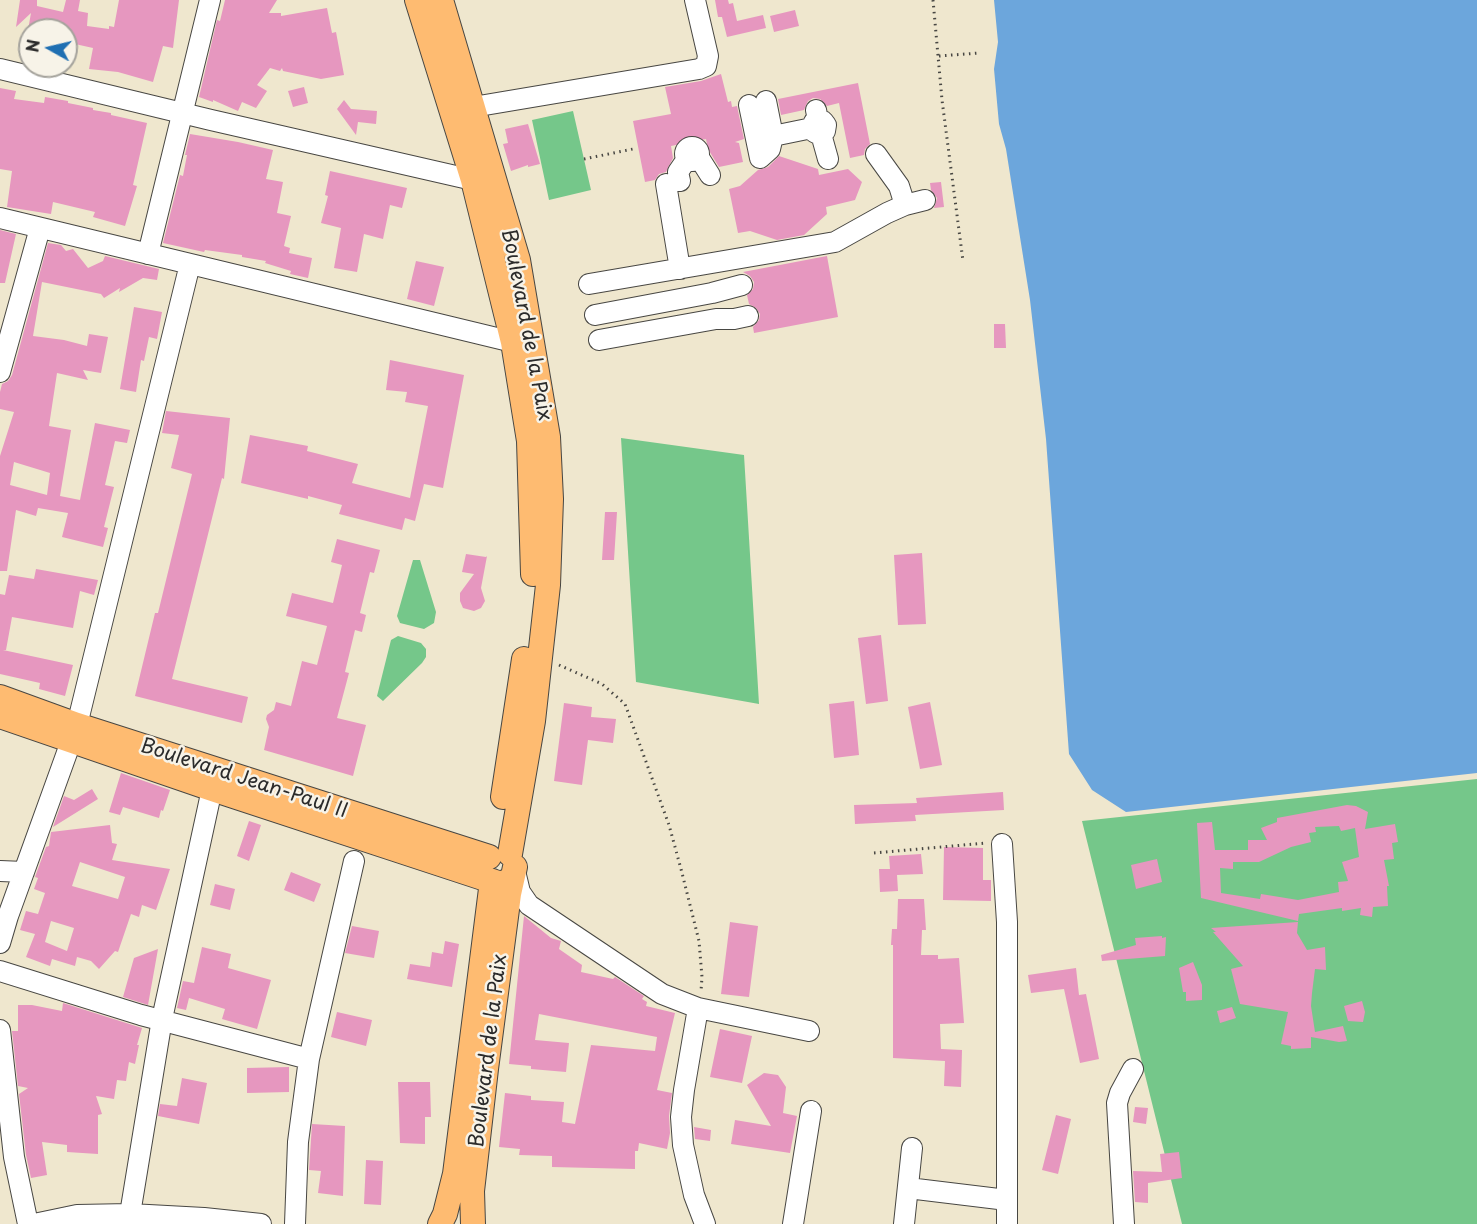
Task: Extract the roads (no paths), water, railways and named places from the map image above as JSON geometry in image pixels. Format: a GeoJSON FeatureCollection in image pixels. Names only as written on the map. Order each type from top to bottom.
{"type":"FeatureCollection","features":[{"type":"Feature","properties":{"kind":"main road","name":"Boulevard de la Paix"},"geometry":{"type":"LineString","coordinates":[[417,0],[483,177],[518,260],[548,436],[551,499],[548,585],[532,657],[455,1174],[445,1214],[440,1224]]}},
{"type":"Feature","properties":{"kind":"main road","name":"Boulevard de la Paix"},"geometry":{"type":"LineString","coordinates":[[441,0],[473,107],[529,441],[534,561],[532,657]]}},
{"type":"Feature","properties":{"kind":"main road","name":"Boulevard Jean-Paul II"},"geometry":{"type":"LineString","coordinates":[[0,698],[74,733],[212,789],[500,868]]}},
{"type":"Feature","properties":{"kind":"main road","name":"Boulevard Jean-Paul II"},"geometry":{"type":"LineString","coordinates":[[0,716],[74,733],[500,868]]}},
{"type":"Feature","properties":{"kind":"main road","name":"Boulevard de la Paix"},"geometry":{"type":"LineString","coordinates":[[473,1224],[472,1191],[486,1069],[500,868]]}},
{"type":"Feature","properties":{"kind":"street"},"geometry":{"type":"LineString","coordinates":[[148,254],[210,0]]}},
{"type":"Feature","properties":{"kind":"street"},"geometry":{"type":"LineString","coordinates":[[473,107],[706,66],[708,56],[696,0]]}},
{"type":"Feature","properties":{"kind":"street"},"geometry":{"type":"LineString","coordinates":[[0,69],[182,113],[483,177]]}},
{"type":"Feature","properties":{"kind":"street"},"geometry":{"type":"LineString","coordinates":[[758,103],[760,158],[770,149],[772,136],[822,123],[828,159]]}},
{"type":"Feature","properties":{"kind":"street"},"geometry":{"type":"LineString","coordinates":[[680,268],[673,183],[691,150],[710,175]]}},
{"type":"Feature","properties":{"kind":"street"},"geometry":{"type":"LineString","coordinates":[[876,154],[898,186],[905,206]]}},
{"type":"Feature","properties":{"kind":"street"},"geometry":{"type":"LineString","coordinates":[[589,284],[680,268],[766,247],[810,246],[835,242],[856,229],[905,206],[925,201]]}},
{"type":"Feature","properties":{"kind":"street"},"geometry":{"type":"LineString","coordinates":[[0,218],[513,342]]}},
{"type":"Feature","properties":{"kind":"street"},"geometry":{"type":"LineString","coordinates":[[1,365],[40,228]]}},
{"type":"Feature","properties":{"kind":"street"},"geometry":{"type":"LineString","coordinates":[[595,315],[736,287],[725,256]]}},
{"type":"Feature","properties":{"kind":"street"},"geometry":{"type":"LineString","coordinates":[[0,943],[74,733],[190,264]]}},
{"type":"Feature","properties":{"kind":"street"},"geometry":{"type":"LineString","coordinates":[[599,340],[716,319],[748,316]]}},
{"type":"Feature","properties":{"kind":"street"},"geometry":{"type":"LineString","coordinates":[[130,1214],[162,1019],[212,789]]}},
{"type":"Feature","properties":{"kind":"street"},"geometry":{"type":"LineString","coordinates":[[1002,844],[1007,922],[1007,1224]]}},
{"type":"Feature","properties":{"kind":"street"},"geometry":{"type":"LineString","coordinates":[[295,1224],[298,1142],[309,1059],[354,861]]}},
{"type":"Feature","properties":{"kind":"street"},"geometry":{"type":"LineString","coordinates":[[500,868],[529,905],[662,994],[698,1008],[809,1031]]}},
{"type":"Feature","properties":{"kind":"street"},"geometry":{"type":"LineString","coordinates":[[0,871],[24,873]]}},
{"type":"Feature","properties":{"kind":"street"},"geometry":{"type":"LineString","coordinates":[[0,970],[141,1015],[309,1059]]}},
{"type":"Feature","properties":{"kind":"street"},"geometry":{"type":"LineString","coordinates":[[698,1008],[681,1117],[683,1145],[694,1195],[705,1224]]}},
{"type":"Feature","properties":{"kind":"street"},"geometry":{"type":"LineString","coordinates":[[0,1030],[14,1156],[28,1224]]}},
{"type":"Feature","properties":{"kind":"street"},"geometry":{"type":"LineString","coordinates":[[1124,1224],[1117,1102],[1133,1069]]}},
{"type":"Feature","properties":{"kind":"street"},"geometry":{"type":"LineString","coordinates":[[793,1224],[811,1111]]}},
{"type":"Feature","properties":{"kind":"street"},"geometry":{"type":"LineString","coordinates":[[904,1224],[912,1148]]}},
{"type":"Feature","properties":{"kind":"street"},"geometry":{"type":"LineString","coordinates":[[908,1188],[1007,1200]]}},
{"type":"Feature","properties":{"kind":"street"},"geometry":{"type":"LineString","coordinates":[[34,1224],[77,1215],[130,1214],[261,1224]]}},
{"type":"Feature","properties":{"kind":"water"},"geometry":{"type":"Polygon","coordinates":[[[994,0],[1477,0],[1477,773],[1126,812],[1092,790],[1069,754],[1046,439],[1030,300],[1006,149],[999,124],[994,69],[998,42],[994,0]]]}}]}
